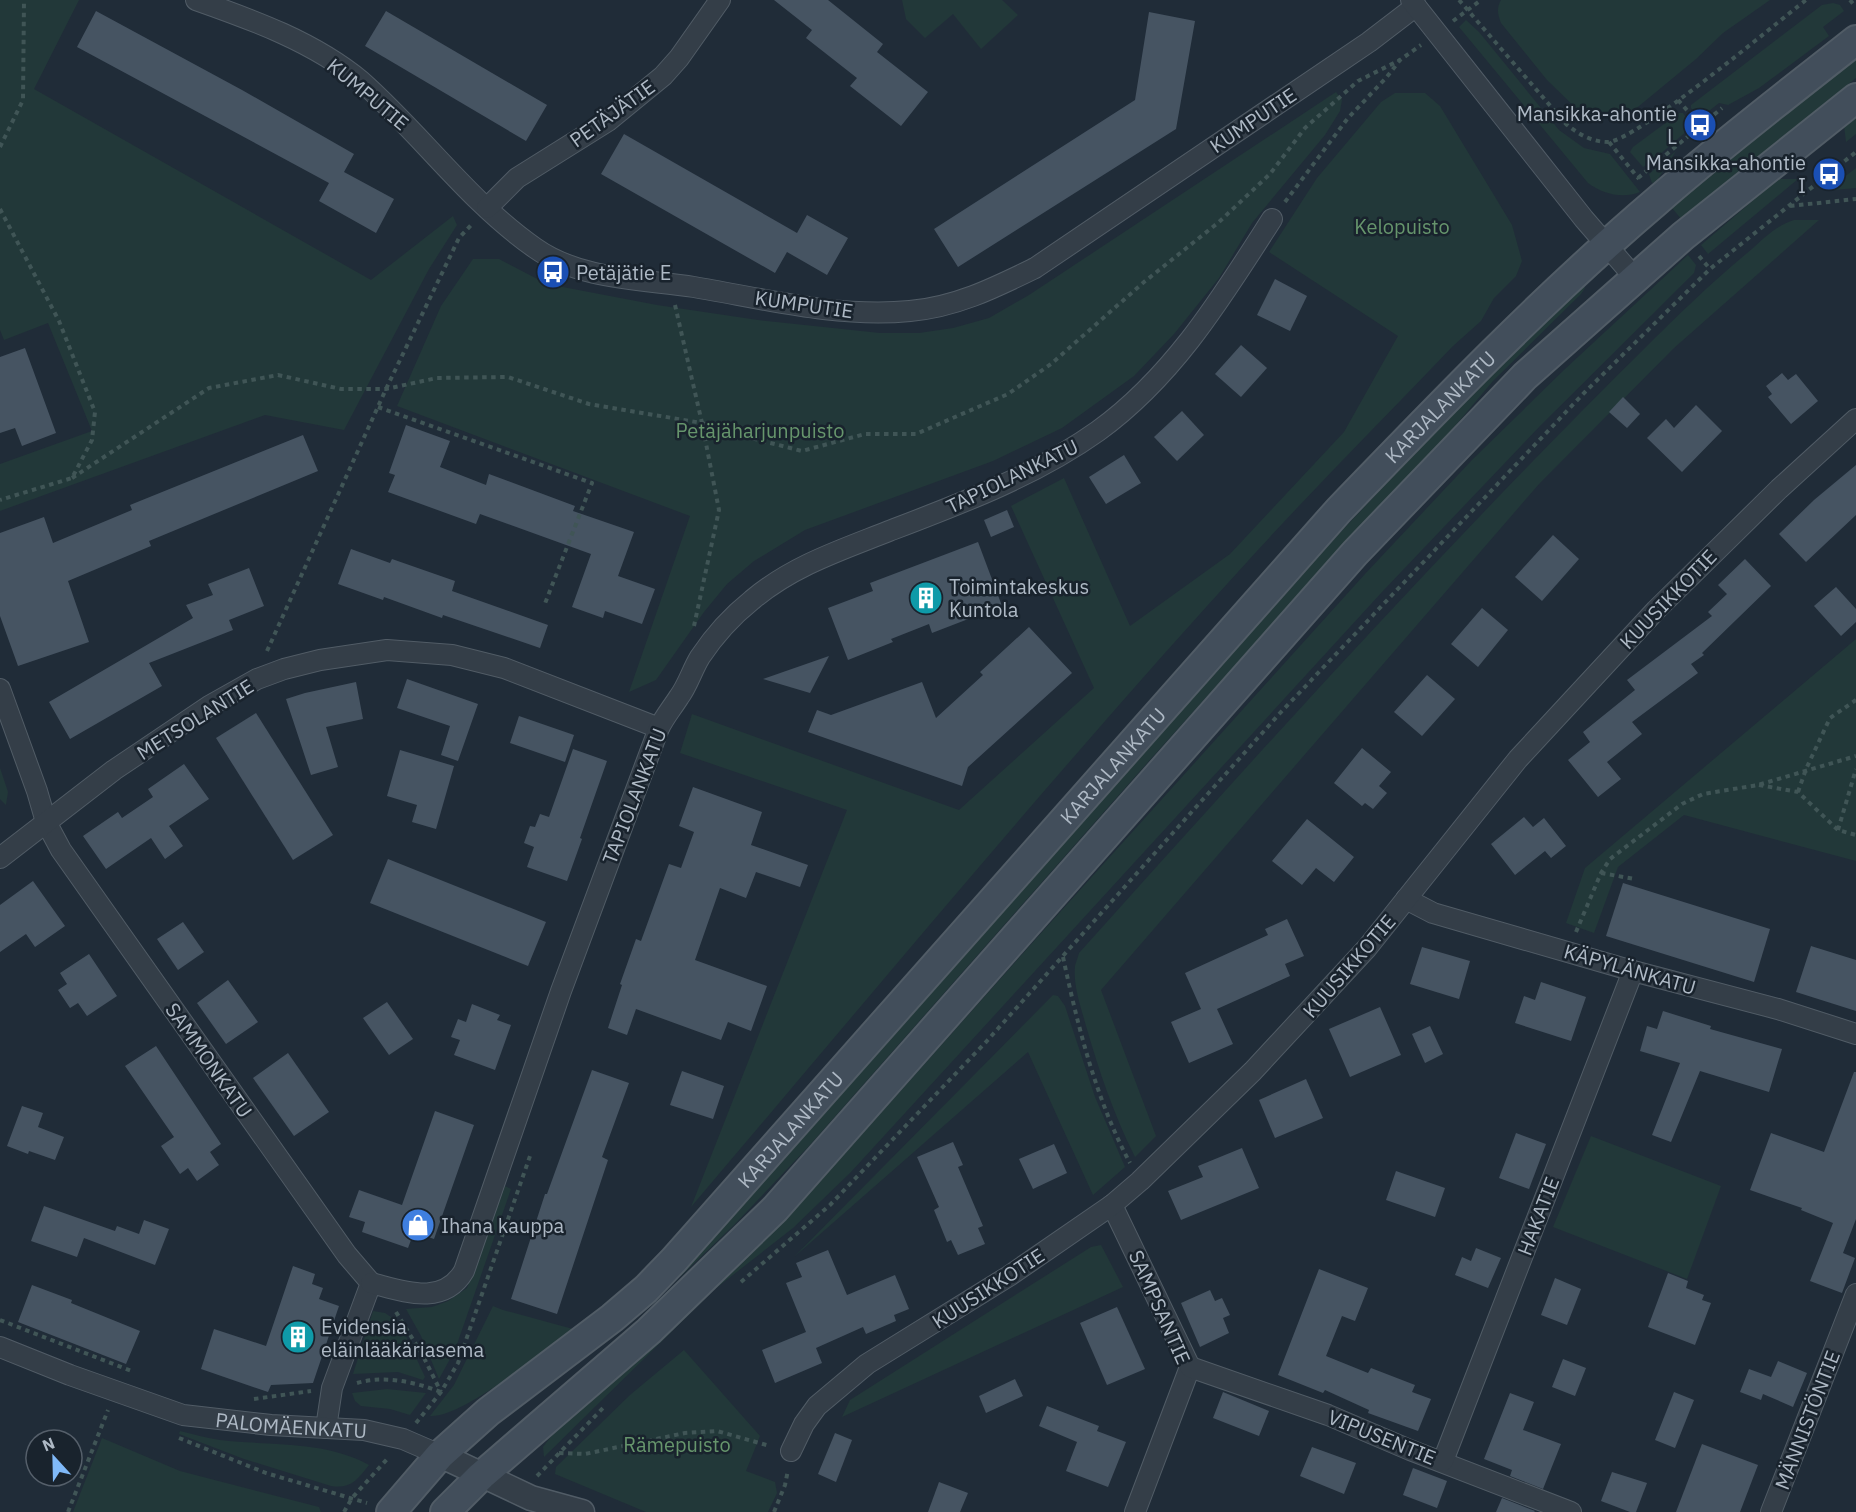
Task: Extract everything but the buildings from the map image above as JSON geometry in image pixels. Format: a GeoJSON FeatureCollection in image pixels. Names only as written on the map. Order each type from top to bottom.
{"type":"FeatureCollection","features":[{"type":"Feature","properties":{"kind":"main road","name":"KARJALANKATU"},"geometry":{"type":"LineString","coordinates":[[391,1512],[440,1455],[488,1412],[612,1318],[667,1268],[1339,510],[1497,349],[1607,246],[1710,156],[1856,40]]}},
{"type":"Feature","properties":{"kind":"main road","name":"KARJALANKATU"},"geometry":{"type":"LineString","coordinates":[[445,1512],[481,1476],[649,1331],[775,1209],[1354,554],[1525,376],[1683,236],[1856,98]]}},
{"type":"Feature","properties":{"kind":"street","name":"KUMPUTIE"},"geometry":{"type":"LineString","coordinates":[[196,0],[305,44],[336,63],[359,80],[393,111],[487,208],[516,234],[537,250],[560,262],[625,278],[670,283],[827,309],[872,313],[912,311],[952,303],[984,294],[1035,268],[1369,42],[1413,3]]}},
{"type":"Feature","properties":{"kind":"street","name":"PETÄJÄTIE"},"geometry":{"type":"LineString","coordinates":[[487,208],[517,178],[608,121],[663,76],[679,58],[720,0]]}},
{"type":"Feature","properties":{"kind":"street"},"geometry":{"type":"LineString","coordinates":[[1413,3],[1635,278]]}},
{"type":"Feature","properties":{"kind":"street","name":"TAPIOLANKATU"},"geometry":{"type":"LineString","coordinates":[[371,1283],[415,1294],[433,1293],[458,1282],[561,991],[659,728],[680,697],[700,658],[725,624],[778,580],[812,562],[951,508],[1013,480],[1066,452],[1120,414],[1141,396],[1181,353],[1235,278],[1272,219]]}},
{"type":"Feature","properties":{"kind":"street","name":"KUUSIKKOTIE"},"geometry":{"type":"LineString","coordinates":[[790,1451],[804,1424],[817,1406],[867,1364],[1009,1276],[1113,1205],[1140,1181],[1253,1071],[1367,948],[1518,759],[1656,610],[1779,489],[1856,419]]}},
{"type":"Feature","properties":{"kind":"street","name":"METSOLANTIE"},"geometry":{"type":"LineString","coordinates":[[0,858],[114,770],[209,706],[248,684],[284,669],[355,653],[387,650],[420,651],[475,660],[504,668],[659,728]]}},
{"type":"Feature","properties":{"kind":"street","name":"SAMMONKATU"},"geometry":{"type":"LineString","coordinates":[[0,689],[38,791],[46,822],[67,860],[347,1256],[371,1283]]}},
{"type":"Feature","properties":{"kind":"street","name":"KÄPYLÄNKATU"},"geometry":{"type":"LineString","coordinates":[[1406,899],[1433,913],[1856,1034]]}},
{"type":"Feature","properties":{"kind":"street","name":"HAKATIE"},"geometry":{"type":"LineString","coordinates":[[1443,1461],[1633,971]]}},
{"type":"Feature","properties":{"kind":"street","name":"SAMPSANTIE"},"geometry":{"type":"LineString","coordinates":[[1113,1205],[1190,1367],[1135,1512]]}},
{"type":"Feature","properties":{"kind":"street"},"geometry":{"type":"LineString","coordinates":[[326,1428],[332,1388],[371,1283]]}},
{"type":"Feature","properties":{"kind":"street","name":"MÄNNISTÖNTIE"},"geometry":{"type":"LineString","coordinates":[[1771,1512],[1856,1294]]}},
{"type":"Feature","properties":{"kind":"street","name":"PALOMÄENKATU"},"geometry":{"type":"LineString","coordinates":[[0,1347],[70,1376],[183,1415],[271,1425],[364,1430],[394,1436],[531,1498],[582,1512]]}},
{"type":"Feature","properties":{"kind":"street","name":"VIPUSENTIE"},"geometry":{"type":"LineString","coordinates":[[1190,1367],[1328,1414],[1410,1450],[1571,1512]]}},
{"type":"Feature","properties":{"kind":"path"},"geometry":{"type":"LineString","coordinates":[[0,147],[23,100],[24,0]]}},
{"type":"Feature","properties":{"kind":"path"},"geometry":{"type":"LineString","coordinates":[[1459,0],[1566,124],[1578,133],[1594,140],[1609,142],[1625,136],[1678,100],[1806,0]]}},
{"type":"Feature","properties":{"kind":"path"},"geometry":{"type":"LineString","coordinates":[[1452,22],[1482,0]]}},
{"type":"Feature","properties":{"kind":"path"},"geometry":{"type":"LineString","coordinates":[[1850,0],[1854,5]]}},
{"type":"Feature","properties":{"kind":"path"},"geometry":{"type":"LineString","coordinates":[[1272,219],[1348,118],[1400,60],[1421,45]]}},
{"type":"Feature","properties":{"kind":"path"},"geometry":{"type":"LineString","coordinates":[[1678,100],[1700,125]]}},
{"type":"Feature","properties":{"kind":"path"},"geometry":{"type":"LineString","coordinates":[[1638,178],[1722,108]]}},
{"type":"Feature","properties":{"kind":"path"},"geometry":{"type":"LineString","coordinates":[[1609,142],[1643,184]]}},
{"type":"Feature","properties":{"kind":"path"},"geometry":{"type":"LineString","coordinates":[[739,1283],[830,1205],[986,1042],[1281,711],[1586,392],[1710,269],[1856,152]]}},
{"type":"Feature","properties":{"kind":"path"},"geometry":{"type":"LineString","coordinates":[[1790,207],[1856,199]]}},
{"type":"Feature","properties":{"kind":"path"},"geometry":{"type":"LineString","coordinates":[[265,661],[267,650],[386,389],[459,238],[487,208]]}},
{"type":"Feature","properties":{"kind":"path"},"geometry":{"type":"LineString","coordinates":[[0,209],[59,321],[95,412],[92,440],[72,478]]}},
{"type":"Feature","properties":{"kind":"path"},"geometry":{"type":"LineString","coordinates":[[1694,249],[1710,269]]}},
{"type":"Feature","properties":{"kind":"path"},"geometry":{"type":"LineString","coordinates":[[670,283],[719,510],[694,627]]}},
{"type":"Feature","properties":{"kind":"path"},"geometry":{"type":"LineString","coordinates":[[0,500],[72,478],[209,388],[278,375],[342,388],[386,389]]}},
{"type":"Feature","properties":{"kind":"path"},"geometry":{"type":"LineString","coordinates":[[378,407],[592,483],[544,606]]}},
{"type":"Feature","properties":{"kind":"path"},"geometry":{"type":"LineString","coordinates":[[1798,792],[1830,718],[1856,700]]}},
{"type":"Feature","properties":{"kind":"path"},"geometry":{"type":"LineString","coordinates":[[1569,951],[1601,873],[1610,859],[1682,804],[1703,794],[1758,785],[1856,756]]}},
{"type":"Feature","properties":{"kind":"path"},"geometry":{"type":"LineString","coordinates":[[1839,830],[1856,769]]}},
{"type":"Feature","properties":{"kind":"path"},"geometry":{"type":"LineString","coordinates":[[1758,785],[1798,792],[1839,830],[1856,835]]}},
{"type":"Feature","properties":{"kind":"path"},"geometry":{"type":"LineString","coordinates":[[1601,873],[1635,879]]}},
{"type":"Feature","properties":{"kind":"path"},"geometry":{"type":"LineString","coordinates":[[1062,957],[1078,1024],[1100,1096],[1124,1152],[1140,1181]]}},
{"type":"Feature","properties":{"kind":"path"},"geometry":{"type":"LineString","coordinates":[[350,1385],[367,1380],[403,1381],[441,1392],[401,1318],[371,1283]]}},
{"type":"Feature","properties":{"kind":"path"},"geometry":{"type":"LineString","coordinates":[[0,1320],[135,1372]]}},
{"type":"Feature","properties":{"kind":"path"},"geometry":{"type":"LineString","coordinates":[[244,1399],[265,1399],[317,1390]]}},
{"type":"Feature","properties":{"kind":"path"},"geometry":{"type":"LineString","coordinates":[[543,1468],[608,1403]]}},
{"type":"Feature","properties":{"kind":"path"},"geometry":{"type":"LineString","coordinates":[[68,1512],[109,1409]]}},
{"type":"Feature","properties":{"kind":"path"},"geometry":{"type":"LineString","coordinates":[[559,1453],[585,1454],[685,1433],[717,1431],[790,1451],[785,1485],[774,1512]]}},
{"type":"Feature","properties":{"kind":"path"},"geometry":{"type":"LineString","coordinates":[[344,1512],[352,1498],[378,1469]]}},
{"type":"Feature","properties":{"kind":"green space"},"geometry":{"type":"Polygon","coordinates":[[[0,0],[79,0],[34,89],[371,280],[453,216],[457,225],[429,269],[344,430],[265,415],[0,511],[0,464],[92,431],[48,323],[4,340],[0,330],[0,0]]]}},
{"type":"Feature","properties":{"kind":"green space"},"geometry":{"type":"Polygon","coordinates":[[[902,0],[1002,0],[1018,15],[981,49],[953,14],[925,38],[906,19],[902,0]]]}},
{"type":"Feature","properties":{"kind":"green space"},"geometry":{"type":"Polygon","coordinates":[[[1501,0],[1770,0],[1723,33],[1696,59],[1633,111],[1613,119],[1580,112],[1547,80],[1501,23],[1498,6],[1501,0]]]}},
{"type":"Feature","properties":{"kind":"green space"},"geometry":{"type":"Polygon","coordinates":[[[1833,3],[1840,5],[1844,11],[1823,27],[1829,36],[1759,88],[1728,105],[1719,103],[1704,115],[1696,114],[1691,108],[1691,105],[1822,5],[1833,3]]]}},
{"type":"Feature","properties":{"kind":"green space"},"geometry":{"type":"Polygon","coordinates":[[[1466,20],[1479,32],[1559,130],[1584,148],[1610,154],[1640,192],[1626,195],[1613,194],[1588,183],[1459,27],[1466,20]]]}},
{"type":"Feature","properties":{"kind":"green space"},"geometry":{"type":"Polygon","coordinates":[[[1856,57],[1856,78],[1682,220],[1672,208],[1856,57]]]}},
{"type":"Feature","properties":{"kind":"green space","name":"Petäjäharjunpuisto"},"geometry":{"type":"Polygon","coordinates":[[[1336,92],[1342,100],[1340,111],[1325,135],[1252,223],[1219,278],[1174,334],[1134,376],[1062,428],[993,461],[805,530],[754,561],[727,584],[704,612],[656,680],[629,692],[690,516],[397,406],[441,306],[473,259],[499,259],[547,284],[657,305],[758,320],[880,333],[919,333],[953,328],[989,318],[1029,295],[1336,92]]]}},
{"type":"Feature","properties":{"kind":"green space","name":"Kelopuisto"},"geometry":{"type":"Polygon","coordinates":[[[1395,93],[1425,93],[1440,106],[1512,225],[1522,261],[1516,276],[1494,298],[1481,321],[1453,346],[1330,473],[1184,631],[971,876],[691,1207],[847,810],[680,753],[692,714],[959,810],[1094,688],[1011,506],[1064,478],[1130,626],[1230,554],[1344,432],[1398,336],[1269,252],[1317,178],[1381,102],[1395,93]]]}},
{"type":"Feature","properties":{"kind":"green space"},"geometry":{"type":"Polygon","coordinates":[[[1679,113],[1683,113],[1690,124],[1689,129],[1643,167],[1630,152],[1633,147],[1679,113]]]}},
{"type":"Feature","properties":{"kind":"green space"},"geometry":{"type":"Polygon","coordinates":[[[1856,115],[1856,134],[1846,142],[1844,125],[1856,115]]]}},
{"type":"Feature","properties":{"kind":"green space"},"geometry":{"type":"Polygon","coordinates":[[[1676,151],[1656,182],[1652,183],[1649,174],[1676,151]]]}},
{"type":"Feature","properties":{"kind":"green space"},"geometry":{"type":"Polygon","coordinates":[[[1856,168],[1856,188],[1834,190],[1831,187],[1856,168]]]}},
{"type":"Feature","properties":{"kind":"green space"},"geometry":{"type":"Polygon","coordinates":[[[1778,179],[1798,179],[1708,254],[1701,245],[1778,179]]]}},
{"type":"Feature","properties":{"kind":"green space"},"geometry":{"type":"Polygon","coordinates":[[[1794,220],[1819,220],[1674,348],[1539,484],[1101,990],[1156,1136],[1135,1157],[1120,1125],[1096,1060],[1080,1004],[1075,974],[1079,953],[1356,648],[1569,424],[1710,286],[1771,232],[1794,220]]]}},
{"type":"Feature","properties":{"kind":"green space"},"geometry":{"type":"Polygon","coordinates":[[[1688,255],[1696,265],[1694,273],[1541,425],[1382,592],[851,1172],[793,1228],[715,1289],[544,1457],[543,1447],[552,1435],[771,1233],[816,1186],[1365,574],[1472,460],[1565,369],[1688,255]]]}},
{"type":"Feature","properties":{"kind":"green space"},"geometry":{"type":"Polygon","coordinates":[[[1584,285],[1585,288],[1581,294],[1493,381],[1455,426],[1345,543],[809,1146],[734,1225],[681,1276],[678,1274],[801,1140],[1336,537],[1488,376],[1584,285]]]}},
{"type":"Feature","properties":{"kind":"green space"},"geometry":{"type":"Polygon","coordinates":[[[1856,639],[1856,861],[1684,815],[1618,867],[1594,933],[1566,923],[1585,868],[1856,639]]]}},
{"type":"Feature","properties":{"kind":"green space"},"geometry":{"type":"Polygon","coordinates":[[[0,768],[8,792],[6,805],[0,799],[0,768]]]}},
{"type":"Feature","properties":{"kind":"green space"},"geometry":{"type":"Polygon","coordinates":[[[1053,995],[1058,996],[1065,1006],[1095,1097],[1125,1167],[1093,1195],[1028,1052],[794,1257],[1053,995]]]}},
{"type":"Feature","properties":{"kind":"green space"},"geometry":{"type":"Polygon","coordinates":[[[1591,1136],[1721,1186],[1687,1279],[1553,1227],[1591,1136]]]}},
{"type":"Feature","properties":{"kind":"green space"},"geometry":{"type":"Polygon","coordinates":[[[505,1186],[511,1189],[455,1350],[439,1379],[421,1336],[406,1309],[432,1307],[448,1301],[467,1288],[505,1186]]]}},
{"type":"Feature","properties":{"kind":"green space"},"geometry":{"type":"Polygon","coordinates":[[[1101,1245],[1123,1287],[842,1417],[850,1400],[1091,1247],[1101,1245]]]}},
{"type":"Feature","properties":{"kind":"green space"},"geometry":{"type":"Polygon","coordinates":[[[493,1306],[573,1329],[482,1395],[444,1414],[430,1416],[454,1385],[493,1306]]]}},
{"type":"Feature","properties":{"kind":"green space"},"geometry":{"type":"Polygon","coordinates":[[[373,1311],[385,1313],[400,1323],[425,1377],[423,1380],[398,1372],[353,1374],[373,1311]]]}},
{"type":"Feature","properties":{"kind":"green space","name":"Rämepuisto"},"geometry":{"type":"Polygon","coordinates":[[[684,1350],[760,1436],[746,1471],[775,1482],[777,1493],[768,1512],[646,1512],[555,1474],[556,1467],[630,1395],[684,1350]]]}},
{"type":"Feature","properties":{"kind":"green space"},"geometry":{"type":"Polygon","coordinates":[[[387,1389],[426,1393],[410,1415],[390,1409],[361,1406],[355,1401],[352,1393],[387,1389]]]}},
{"type":"Feature","properties":{"kind":"green space"},"geometry":{"type":"Polygon","coordinates":[[[180,1431],[220,1440],[296,1445],[334,1451],[369,1465],[349,1485],[331,1486],[244,1459],[179,1434],[180,1431]]]}},
{"type":"Feature","properties":{"kind":"green space"},"geometry":{"type":"Polygon","coordinates":[[[102,1438],[180,1471],[319,1507],[321,1512],[73,1512],[102,1438]]]}},
{"type":"Feature","properties":{"kind":"place","name":"Mansikka-ahontie L"},"geometry":{"type":"Point","coordinates":[1700,125]}},
{"type":"Feature","properties":{"kind":"place","name":"Mansikka-ahontie I"},"geometry":{"type":"Point","coordinates":[1829,174]}},
{"type":"Feature","properties":{"kind":"place","name":"Petäjätie E"},"geometry":{"type":"Point","coordinates":[553,272]}},
{"type":"Feature","properties":{"kind":"place","name":"Toimintakeskus Kuntola"},"geometry":{"type":"Point","coordinates":[926,598]}},
{"type":"Feature","properties":{"kind":"place","name":"Ihana kauppa"},"geometry":{"type":"Point","coordinates":[418,1225]}},
{"type":"Feature","properties":{"kind":"place","name":"Evidensia eläinlääkäriasema"},"geometry":{"type":"Point","coordinates":[298,1337]}}]}
